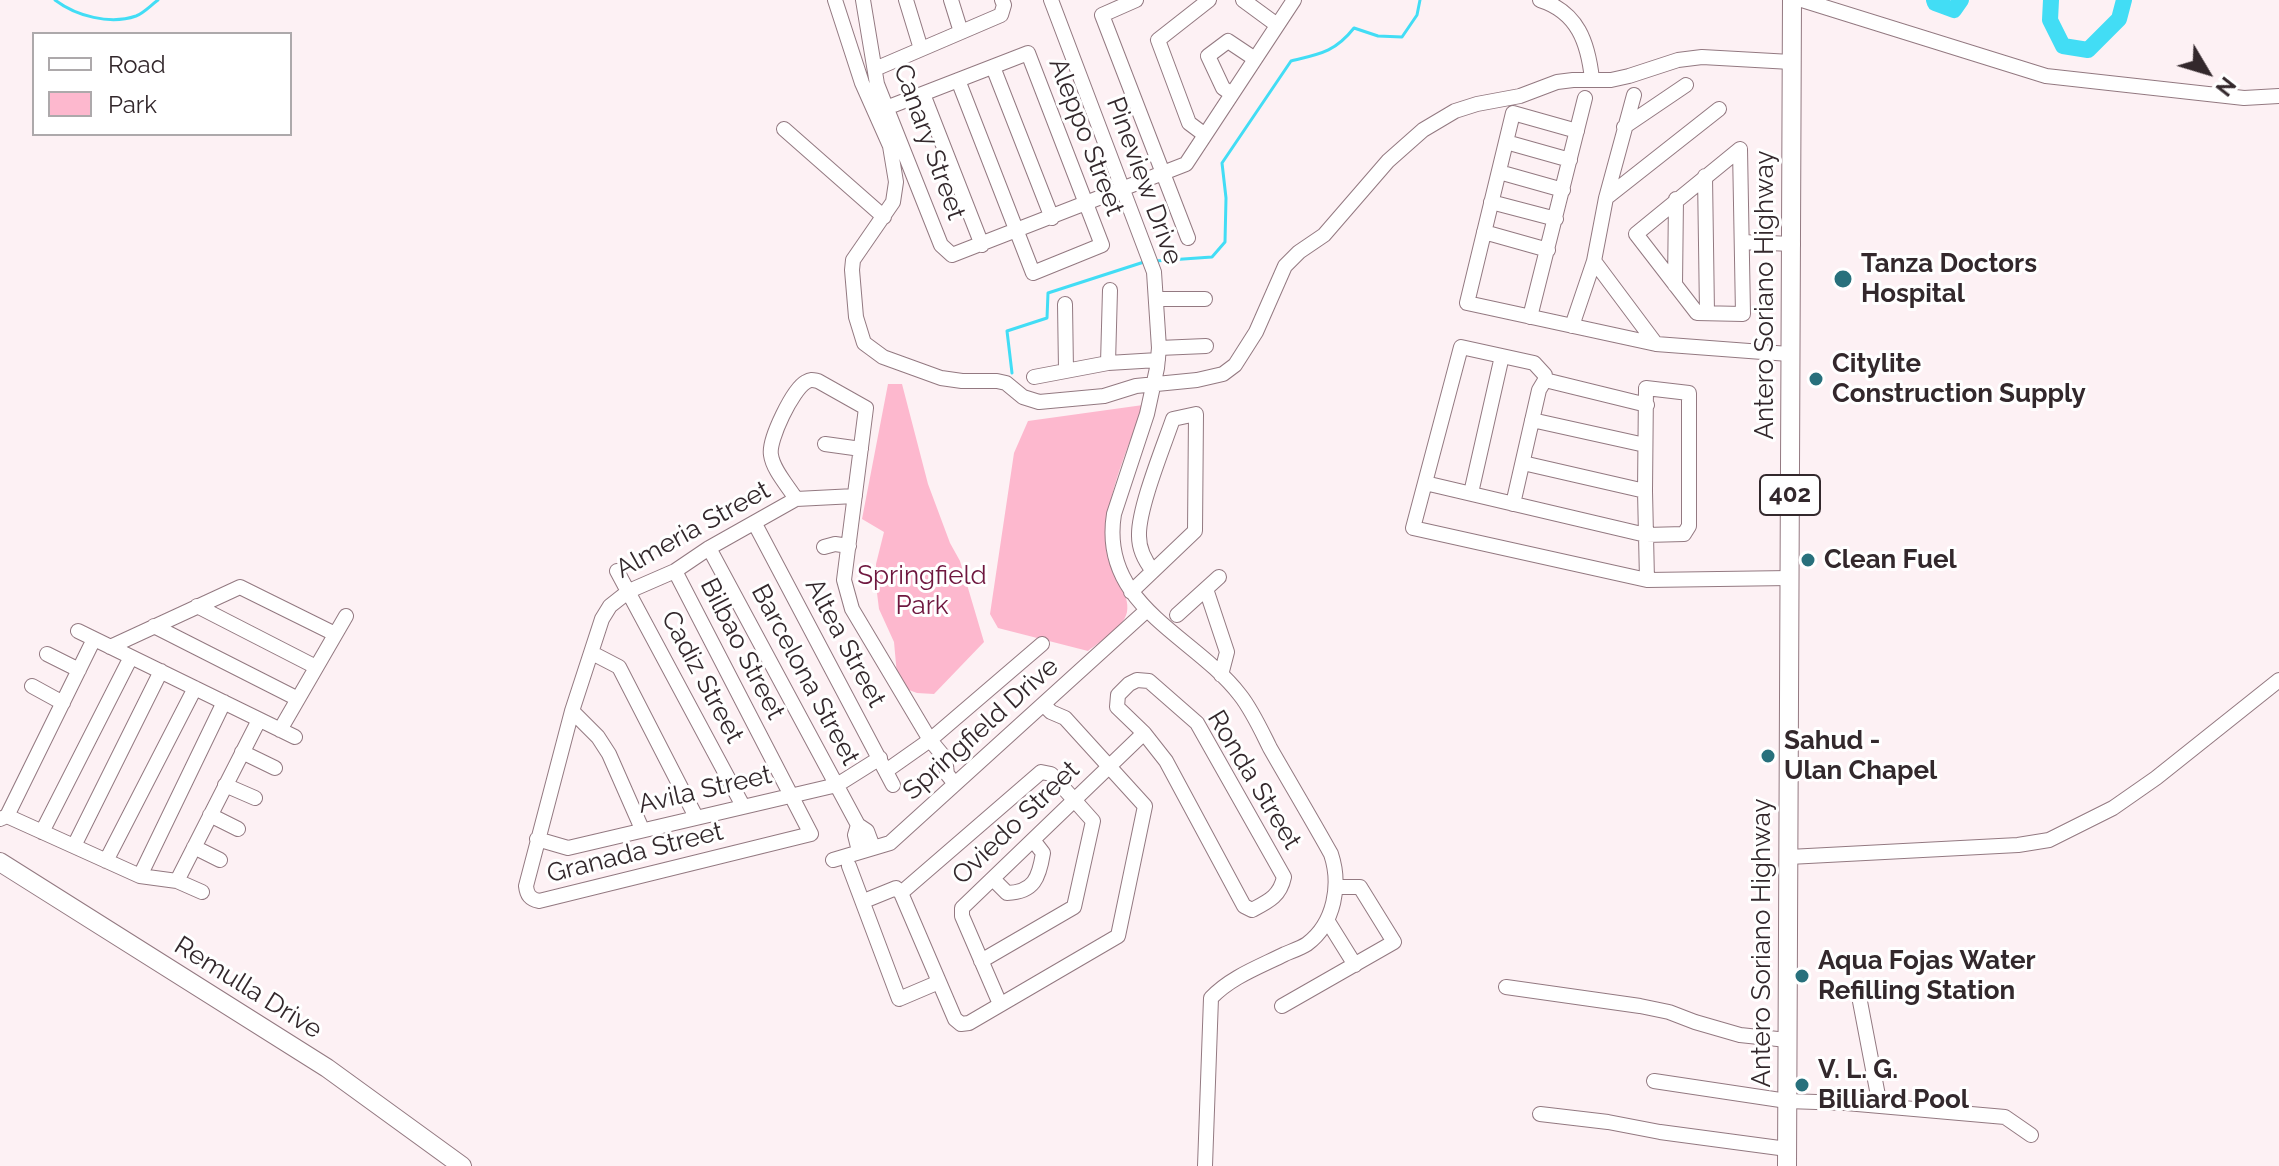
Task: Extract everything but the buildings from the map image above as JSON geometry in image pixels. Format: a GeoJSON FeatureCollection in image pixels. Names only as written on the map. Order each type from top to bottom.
{"type":"FeatureCollection","features":[{"type":"Feature","properties":{"kind":"main road","name":"Antero Soriano Highway"},"geometry":{"type":"LineString","coordinates":[[1787,1157],[1792,0]]}},
{"type":"Feature","properties":{"kind":"main road","name":"Remulla Drive"},"geometry":{"type":"LineString","coordinates":[[0,862],[327,1068],[462,1166]]}},
{"type":"Feature","properties":{"kind":"street"},"geometry":{"type":"LineString","coordinates":[[835,0],[862,83],[894,162],[893,202],[853,260],[859,334],[871,351],[950,380],[1006,383],[1023,397],[1039,402],[1104,396],[1154,384],[1223,374],[1235,365],[1248,348],[1285,266],[1324,235],[1388,161],[1423,130],[1455,111],[1520,96],[1557,82],[1611,80],[1665,63],[1702,57],[1791,62]]}},
{"type":"Feature","properties":{"kind":"street","name":"Canary Street"},"geometry":{"type":"LineString","coordinates":[[863,0],[877,84],[944,249],[952,255],[1186,164],[1294,0]]}},
{"type":"Feature","properties":{"kind":"street"},"geometry":{"type":"LineString","coordinates":[[906,0],[921,49]]}},
{"type":"Feature","properties":{"kind":"street"},"geometry":{"type":"LineString","coordinates":[[951,0],[961,32]]}},
{"type":"Feature","properties":{"kind":"street"},"geometry":{"type":"LineString","coordinates":[[875,69],[1001,15],[1002,0]]}},
{"type":"Feature","properties":{"kind":"street","name":"Pineview Drive"},"geometry":{"type":"LineString","coordinates":[[1051,0],[1154,272],[1158,354],[1154,384]]}},
{"type":"Feature","properties":{"kind":"street"},"geometry":{"type":"LineString","coordinates":[[1136,0],[1102,15],[1188,238]]}},
{"type":"Feature","properties":{"kind":"street"},"geometry":{"type":"LineString","coordinates":[[1205,135],[1189,123],[1158,40],[1209,0]]}},
{"type":"Feature","properties":{"kind":"street"},"geometry":{"type":"LineString","coordinates":[[1243,0],[1277,25]]}},
{"type":"Feature","properties":{"kind":"street"},"geometry":{"type":"LineString","coordinates":[[1540,0],[1558,7],[1579,27],[1592,79]]}},
{"type":"Feature","properties":{"kind":"street"},"geometry":{"type":"LineString","coordinates":[[1802,0],[2046,76],[2244,98],[2279,96]]}},
{"type":"Feature","properties":{"kind":"street"},"geometry":{"type":"LineString","coordinates":[[1232,94],[1223,88],[1208,56],[1228,41],[1255,59]]}},
{"type":"Feature","properties":{"kind":"street","name":"Aleppo Street"},"geometry":{"type":"LineString","coordinates":[[886,108],[1028,53],[1102,245],[1033,273],[1016,232]]}},
{"type":"Feature","properties":{"kind":"street"},"geometry":{"type":"LineString","coordinates":[[993,67],[1052,218]]}},
{"type":"Feature","properties":{"kind":"street"},"geometry":{"type":"LineString","coordinates":[[958,80],[1016,232]]}},
{"type":"Feature","properties":{"kind":"street"},"geometry":{"type":"LineString","coordinates":[[1624,127],[1686,85]]}},
{"type":"Feature","properties":{"kind":"street"},"geometry":{"type":"LineString","coordinates":[[923,94],[982,245]]}},
{"type":"Feature","properties":{"kind":"street"},"geometry":{"type":"LineString","coordinates":[[1572,326],[1594,261],[1606,198],[1634,95]]}},
{"type":"Feature","properties":{"kind":"street"},"geometry":{"type":"LineString","coordinates":[[1530,317],[1585,98]]}},
{"type":"Feature","properties":{"kind":"street"},"geometry":{"type":"LineString","coordinates":[[1606,198],[1719,109]]}},
{"type":"Feature","properties":{"kind":"street"},"geometry":{"type":"LineString","coordinates":[[1577,131],[1513,113],[1467,303],[1656,344],[1789,354]]}},
{"type":"Feature","properties":{"kind":"street"},"geometry":{"type":"LineString","coordinates":[[784,129],[884,217]]}},
{"type":"Feature","properties":{"kind":"street"},"geometry":{"type":"LineString","coordinates":[[1506,142],[1570,160]]}},
{"type":"Feature","properties":{"kind":"street"},"geometry":{"type":"LineString","coordinates":[[1740,149],[1743,314],[1697,313],[1636,234],[1705,176],[1740,149]]}},
{"type":"Feature","properties":{"kind":"street"},"geometry":{"type":"LineString","coordinates":[[1499,172],[1563,190]]}},
{"type":"Feature","properties":{"kind":"street"},"geometry":{"type":"LineString","coordinates":[[1705,176],[1707,313]]}},
{"type":"Feature","properties":{"kind":"street"},"geometry":{"type":"LineString","coordinates":[[1675,285],[1676,199]]}},
{"type":"Feature","properties":{"kind":"street"},"geometry":{"type":"LineString","coordinates":[[1491,202],[1556,219]]}},
{"type":"Feature","properties":{"kind":"street"},"geometry":{"type":"LineString","coordinates":[[1484,232],[1548,250]]}},
{"type":"Feature","properties":{"kind":"street"},"geometry":{"type":"LineString","coordinates":[[1742,242],[1793,244]]}},
{"type":"Feature","properties":{"kind":"street"},"geometry":{"type":"LineString","coordinates":[[1594,261],[1656,344]]}},
{"type":"Feature","properties":{"kind":"street"},"geometry":{"type":"LineString","coordinates":[[1108,363],[1110,290]]}},
{"type":"Feature","properties":{"kind":"street"},"geometry":{"type":"LineString","coordinates":[[1157,299],[1205,299]]}},
{"type":"Feature","properties":{"kind":"street"},"geometry":{"type":"LineString","coordinates":[[1065,304],[1066,370]]}},
{"type":"Feature","properties":{"kind":"street"},"geometry":{"type":"LineString","coordinates":[[1034,377],[1206,346]]}},
{"type":"Feature","properties":{"kind":"street"},"geometry":{"type":"LineString","coordinates":[[1513,504],[1545,375],[1534,363],[1461,347],[1413,528],[1647,580],[1790,578]]}},
{"type":"Feature","properties":{"kind":"street"},"geometry":{"type":"LineString","coordinates":[[1471,493],[1502,356]]}},
{"type":"Feature","properties":{"kind":"street"},"geometry":{"type":"LineString","coordinates":[[796,499],[771,459],[770,451],[785,411],[803,384],[810,380],[818,381],[866,408],[844,580],[852,609],[930,740],[945,758],[960,763],[969,771]]}},
{"type":"Feature","properties":{"kind":"street"},"geometry":{"type":"LineString","coordinates":[[1545,380],[1647,405]]}},
{"type":"Feature","properties":{"kind":"street"},"geometry":{"type":"LineString","coordinates":[[1154,384],[1112,527],[1116,561],[1131,592],[1147,610],[1241,695],[1331,854],[1336,870],[1337,887],[1327,920],[1308,943],[1222,986],[1211,998],[1205,1166]]}},
{"type":"Feature","properties":{"kind":"street"},"geometry":{"type":"LineString","coordinates":[[1425,483],[1646,535],[1684,534],[1687,531],[1689,393],[1646,388],[1645,491],[1646,535],[1647,580]]}},
{"type":"Feature","properties":{"kind":"street"},"geometry":{"type":"LineString","coordinates":[[1131,592],[1195,531],[1196,414],[1173,419],[1141,518],[1139,537],[1142,552],[1153,571]]}},
{"type":"Feature","properties":{"kind":"street"},"geometry":{"type":"LineString","coordinates":[[1532,420],[1645,445]]}},
{"type":"Feature","properties":{"kind":"street"},"geometry":{"type":"LineString","coordinates":[[825,444],[861,449]]}},
{"type":"Feature","properties":{"kind":"street"},"geometry":{"type":"LineString","coordinates":[[1523,463],[1645,491]]}},
{"type":"Feature","properties":{"kind":"street","name":"Almeria Street"},"geometry":{"type":"LineString","coordinates":[[537,839],[572,711],[602,619],[610,606],[629,591],[675,571],[796,499],[855,496]]}},
{"type":"Feature","properties":{"kind":"street","name":"Altea Street"},"geometry":{"type":"LineString","coordinates":[[755,524],[887,771]]}},
{"type":"Feature","properties":{"kind":"street"},"geometry":{"type":"LineString","coordinates":[[824,547],[835,544],[849,546]]}},
{"type":"Feature","properties":{"kind":"street","name":"Barcelona Street"},"geometry":{"type":"LineString","coordinates":[[709,548],[858,825],[867,831],[866,849]]}},
{"type":"Feature","properties":{"kind":"street","name":"Cadiz Street"},"geometry":{"type":"LineString","coordinates":[[617,571],[743,806]]}},
{"type":"Feature","properties":{"kind":"street","name":"Bilbao Street"},"geometry":{"type":"LineString","coordinates":[[675,571],[811,834]]}},
{"type":"Feature","properties":{"kind":"street"},"geometry":{"type":"LineString","coordinates":[[1177,615],[1219,577]]}},
{"type":"Feature","properties":{"kind":"street"},"geometry":{"type":"LineString","coordinates":[[110,647],[240,587],[335,634]]}},
{"type":"Feature","properties":{"kind":"street"},"geometry":{"type":"LineString","coordinates":[[1206,589],[1227,652],[1221,675]]}},
{"type":"Feature","properties":{"kind":"street"},"geometry":{"type":"LineString","coordinates":[[197,606],[316,667]]}},
{"type":"Feature","properties":{"kind":"street","name":"Springfield Drive"},"geometry":{"type":"LineString","coordinates":[[833,860],[890,843],[1147,610]]}},
{"type":"Feature","properties":{"kind":"street"},"geometry":{"type":"LineString","coordinates":[[280,730],[346,616]]}},
{"type":"Feature","properties":{"kind":"street"},"geometry":{"type":"LineString","coordinates":[[154,626],[298,699]]}},
{"type":"Feature","properties":{"kind":"street"},"geometry":{"type":"LineString","coordinates":[[78,631],[295,737]]}},
{"type":"Feature","properties":{"kind":"street"},"geometry":{"type":"LineString","coordinates":[[94,639],[4,818],[140,876],[177,881],[202,892]]}},
{"type":"Feature","properties":{"kind":"street","name":"Avila Street"},"geometry":{"type":"LineString","coordinates":[[537,839],[568,848],[887,771],[930,740],[1042,644]]}},
{"type":"Feature","properties":{"kind":"street"},"geometry":{"type":"LineString","coordinates":[[592,653],[619,667],[696,817]]}},
{"type":"Feature","properties":{"kind":"street"},"geometry":{"type":"LineString","coordinates":[[47,654],[79,670]]}},
{"type":"Feature","properties":{"kind":"street"},"geometry":{"type":"LineString","coordinates":[[42,832],[131,657]]}},
{"type":"Feature","properties":{"kind":"street"},"geometry":{"type":"LineString","coordinates":[[74,846],[161,671]]}},
{"type":"Feature","properties":{"kind":"street","name":"Ronda Street"},"geometry":{"type":"LineString","coordinates":[[1137,680],[1149,681],[1197,723],[1284,877],[1282,888],[1274,899],[1252,910],[1244,906],[1166,761],[1144,733],[1117,707],[1118,695],[1137,680]]}},
{"type":"Feature","properties":{"kind":"street"},"geometry":{"type":"LineString","coordinates":[[1789,857],[2018,845],[2049,840],[2122,802],[2279,680]]}},
{"type":"Feature","properties":{"kind":"street"},"geometry":{"type":"LineString","coordinates":[[32,686],[63,703]]}},
{"type":"Feature","properties":{"kind":"street"},"geometry":{"type":"LineString","coordinates":[[106,861],[195,688]]}},
{"type":"Feature","properties":{"kind":"street"},"geometry":{"type":"LineString","coordinates":[[864,901],[896,888],[901,893],[955,1019],[961,1024],[969,1023],[1118,936],[1145,806],[1065,718],[1060,703],[1049,701]]}},
{"type":"Feature","properties":{"kind":"street"},"geometry":{"type":"LineString","coordinates":[[140,876],[224,702]]}},
{"type":"Feature","properties":{"kind":"street"},"geometry":{"type":"LineString","coordinates":[[572,711],[598,737],[609,754],[642,829]]}},
{"type":"Feature","properties":{"kind":"street"},"geometry":{"type":"LineString","coordinates":[[177,881],[259,720]]}},
{"type":"Feature","properties":{"kind":"street","name":"Oviedo Street"},"geometry":{"type":"LineString","coordinates":[[1000,1004],[962,916],[962,908],[1144,733]]}},
{"type":"Feature","properties":{"kind":"street"},"geometry":{"type":"LineString","coordinates":[[242,752],[275,768]]}},
{"type":"Feature","properties":{"kind":"street"},"geometry":{"type":"LineString","coordinates":[[945,758],[947,774],[955,784]]}},
{"type":"Feature","properties":{"kind":"street"},"geometry":{"type":"LineString","coordinates":[[901,893],[1041,772],[1051,774],[1093,821],[1074,907],[981,961]]}},
{"type":"Feature","properties":{"kind":"street"},"geometry":{"type":"LineString","coordinates":[[225,785],[255,798]]}},
{"type":"Feature","properties":{"kind":"street"},"geometry":{"type":"LineString","coordinates":[[210,815],[238,829]]}},
{"type":"Feature","properties":{"kind":"street","name":"Granada Street"},"geometry":{"type":"LineString","coordinates":[[537,839],[526,886],[529,898],[539,901],[811,834]]}},
{"type":"Feature","properties":{"kind":"street"},"geometry":{"type":"LineString","coordinates":[[993,879],[1007,893],[1020,892],[1034,882],[1040,872],[1043,853],[1033,840]]}},
{"type":"Feature","properties":{"kind":"street"},"geometry":{"type":"LineString","coordinates":[[194,847],[220,860]]}},
{"type":"Feature","properties":{"kind":"street"},"geometry":{"type":"LineString","coordinates":[[849,866],[899,999],[939,982]]}},
{"type":"Feature","properties":{"kind":"street"},"geometry":{"type":"LineString","coordinates":[[1282,1006],[1394,942],[1360,887],[1337,887]]}},
{"type":"Feature","properties":{"kind":"street"},"geometry":{"type":"LineString","coordinates":[[1327,920],[1355,965]]}},
{"type":"Feature","properties":{"kind":"street"},"geometry":{"type":"LineString","coordinates":[[1506,987],[1640,1006],[1740,1035],[1787,1040]]}},
{"type":"Feature","properties":{"kind":"street"},"geometry":{"type":"LineString","coordinates":[[1858,991],[1880,1106]]}},
{"type":"Feature","properties":{"kind":"street"},"geometry":{"type":"LineString","coordinates":[[1654,1081],[1787,1101],[2005,1117],[2031,1135]]}},
{"type":"Feature","properties":{"kind":"street"},"geometry":{"type":"LineString","coordinates":[[1540,1114],[1608,1122],[1787,1157]]}},
{"type":"Feature","properties":{"kind":"green space","name":"Springfield Park"},"geometry":{"type":"Polygon","coordinates":[[[888,384],[902,384],[928,484],[960,561],[984,642],[934,694],[917,693],[898,686],[894,642],[879,609],[876,585],[876,564],[884,532],[862,519],[888,384]]]}},
{"type":"Feature","properties":{"kind":"green space"},"geometry":{"type":"Polygon","coordinates":[[[1143,405],[1111,498],[1106,536],[1109,561],[1126,598],[1125,618],[1088,651],[998,628],[990,614],[1014,453],[1028,421],[1143,405]]]}},
{"type":"Feature","properties":{"kind":"waterway"},"geometry":{"type":"LineString","coordinates":[[55,0],[73,11],[115,20],[139,15],[158,0]]}},
{"type":"Feature","properties":{"kind":"waterway"},"geometry":{"type":"LineString","coordinates":[[1155,261],[1212,257],[1225,242],[1226,198],[1222,163],[1291,61],[1326,51],[1354,28],[1378,36],[1402,37],[1417,15],[1420,0]]}},
{"type":"Feature","properties":{"kind":"waterway"},"geometry":{"type":"LineString","coordinates":[[1934,0],[1954,10],[1961,0]]}},
{"type":"Feature","properties":{"kind":"waterway"},"geometry":{"type":"LineString","coordinates":[[2051,0],[2050,20],[2063,46],[2088,50],[2119,19],[2124,0]]}},
{"type":"Feature","properties":{"kind":"waterway"},"geometry":{"type":"LineString","coordinates":[[1012,373],[1007,331],[1047,318],[1048,293],[1144,262]]}},
{"type":"Feature","properties":{"kind":"place","name":"Tanza Doctors Hospital"},"geometry":{"type":"Point","coordinates":[1843,279]}},
{"type":"Feature","properties":{"kind":"place","name":"Citylite Construction Supply"},"geometry":{"type":"Point","coordinates":[1816,379]}},
{"type":"Feature","properties":{"kind":"place","name":"Clean Fuel"},"geometry":{"type":"Point","coordinates":[1808,560]}},
{"type":"Feature","properties":{"kind":"place","name":"Sahud - Ulan Chapel"},"geometry":{"type":"Point","coordinates":[1768,756]}},
{"type":"Feature","properties":{"kind":"place","name":"Aqua Fojas Water Refilling Station"},"geometry":{"type":"Point","coordinates":[1802,976]}},
{"type":"Feature","properties":{"kind":"place","name":"V. L. G. Billiard Pool"},"geometry":{"type":"Point","coordinates":[1802,1085]}}]}
